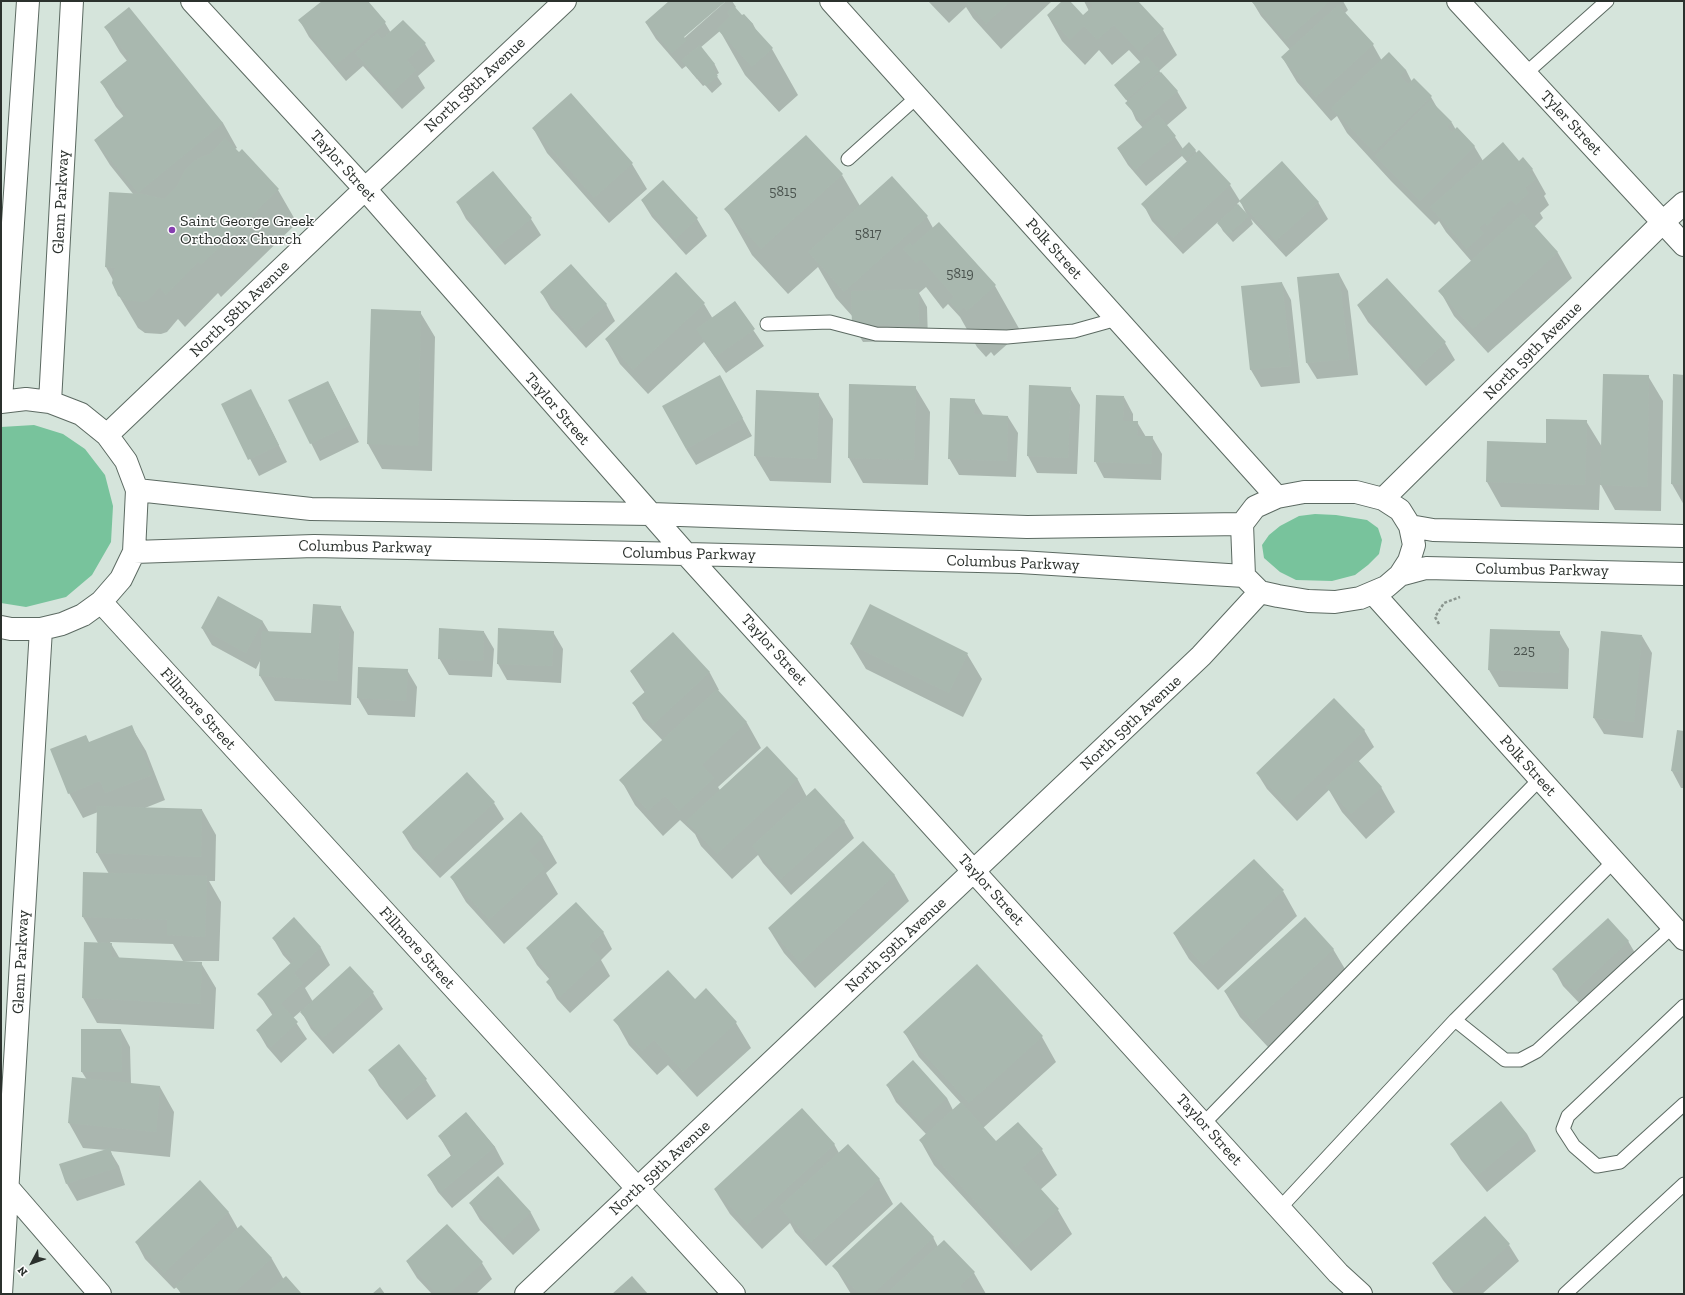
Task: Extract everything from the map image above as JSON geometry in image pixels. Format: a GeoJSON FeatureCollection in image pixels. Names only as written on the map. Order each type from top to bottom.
{"type":"FeatureCollection","features":[{"type":"Feature","properties":{"kind":"street"},"geometry":{"type":"LineString","coordinates":[[1,627],[11,630],[41,629],[62,624],[83,615],[101,602],[121,579],[134,552],[137,490],[126,461],[108,435],[81,414],[50,402],[26,399],[1,401],[28,1]]}},
{"type":"Feature","properties":{"kind":"street","name":"Glenn Parkway"},"geometry":{"type":"LineString","coordinates":[[50,402],[72,1]]}},
{"type":"Feature","properties":{"kind":"street","name":"Taylor Street"},"geometry":{"type":"LineString","coordinates":[[192,1],[364,190],[686,554],[1338,1273],[1361,1294]]}},
{"type":"Feature","properties":{"kind":"street","name":"North 58th Avenue"},"geometry":{"type":"LineString","coordinates":[[108,435],[364,190],[565,1]]}},
{"type":"Feature","properties":{"kind":"street","name":"Polk Street"},"geometry":{"type":"LineString","coordinates":[[831,1],[1277,497]]}},
{"type":"Feature","properties":{"kind":"street","name":"Tyler Street"},"geometry":{"type":"LineString","coordinates":[[1458,1],[1684,245]]}},
{"type":"Feature","properties":{"kind":"street","name":"North 59th Avenue"},"geometry":{"type":"LineString","coordinates":[[1383,499],[1684,203]]}},
{"type":"Feature","properties":{"kind":"street"},"geometry":{"type":"LineString","coordinates":[[137,490],[311,509],[651,514],[1027,528],[1242,524]]}},
{"type":"Feature","properties":{"kind":"street"},"geometry":{"type":"LineString","coordinates":[[1304,492],[1356,492],[1383,499],[1400,510],[1410,526],[1414,545],[1409,562],[1400,575],[1386,587],[1360,598],[1335,602],[1308,601],[1260,592],[1244,576],[1242,524],[1254,507],[1277,497],[1304,492]]}},
{"type":"Feature","properties":{"kind":"street"},"geometry":{"type":"LineString","coordinates":[[1410,526],[1433,530],[1684,536]]}},
{"type":"Feature","properties":{"kind":"street","name":"Columbus Parkway"},"geometry":{"type":"LineString","coordinates":[[134,552],[314,546],[686,554],[1020,562],[1244,576]]}},
{"type":"Feature","properties":{"kind":"street","name":"Columbus Parkway"},"geometry":{"type":"LineString","coordinates":[[1400,575],[1426,568],[1684,574]]}},
{"type":"Feature","properties":{"kind":"street","name":"North 59th Avenue"},"geometry":{"type":"LineString","coordinates":[[526,1294],[1201,656],[1260,592]]}},
{"type":"Feature","properties":{"kind":"street","name":"Polk Street"},"geometry":{"type":"LineString","coordinates":[[1373,593],[1678,933]]}},
{"type":"Feature","properties":{"kind":"street","name":"Fillmore Street"},"geometry":{"type":"LineString","coordinates":[[101,602],[734,1294]]}},
{"type":"Feature","properties":{"kind":"street","name":"Glenn Parkway"},"geometry":{"type":"LineString","coordinates":[[1,1294],[4,1183],[41,629]]}},
{"type":"Feature","properties":{"kind":"street"},"geometry":{"type":"LineString","coordinates":[[4,1183],[100,1294]]}},
{"type":"Feature","properties":{"kind":"lane"},"geometry":{"type":"LineString","coordinates":[[1525,74],[1606,1]]}},
{"type":"Feature","properties":{"kind":"lane"},"geometry":{"type":"LineString","coordinates":[[848,159],[917,97]]}},
{"type":"Feature","properties":{"kind":"lane"},"geometry":{"type":"LineString","coordinates":[[767,324],[830,322],[876,334],[1006,337],[1074,331],[1117,320]]}},
{"type":"Feature","properties":{"kind":"lane"},"geometry":{"type":"LineString","coordinates":[[1203,1124],[1540,779]]}},
{"type":"Feature","properties":{"kind":"lane"},"geometry":{"type":"LineString","coordinates":[[1280,1208],[1455,1020],[1614,861]]}},
{"type":"Feature","properties":{"kind":"lane"},"geometry":{"type":"LineString","coordinates":[[1455,1020],[1504,1060],[1520,1060],[1538,1051],[1678,933]]}},
{"type":"Feature","properties":{"kind":"lane"},"geometry":{"type":"LineString","coordinates":[[1684,1006],[1568,1116],[1563,1129],[1574,1146],[1597,1166],[1620,1162],[1684,1104]]}},
{"type":"Feature","properties":{"kind":"lane"},"geometry":{"type":"LineString","coordinates":[[1565,1294],[1684,1184]]}},
{"type":"Feature","properties":{"kind":"path"},"geometry":{"type":"LineString","coordinates":[[1442,630],[1435,617],[1444,603],[1463,596]]}},
{"type":"Feature","properties":{"kind":"green space"},"geometry":{"type":"Polygon","coordinates":[[[34,425],[63,434],[85,449],[105,475],[113,506],[111,542],[92,575],[66,597],[26,607],[1,603],[1,427],[34,425]]]}},
{"type":"Feature","properties":{"kind":"green space"},"geometry":{"type":"Polygon","coordinates":[[[1315,514],[1336,515],[1367,520],[1378,528],[1382,540],[1379,554],[1355,575],[1332,581],[1296,580],[1280,572],[1264,558],[1262,545],[1269,535],[1280,526],[1299,516],[1315,514]]]}},
{"type":"Feature","properties":{"kind":"building"},"geometry":{"type":"Polygon","coordinates":[[[322,1],[368,1],[386,22],[336,65],[298,20],[322,1]]]}},
{"type":"Feature","properties":{"kind":"building"},"geometry":{"type":"Polygon","coordinates":[[[669,1],[726,1],[684,37],[687,40],[672,53],[645,22],[669,1]]]}},
{"type":"Feature","properties":{"kind":"building"},"geometry":{"type":"Polygon","coordinates":[[[965,1],[1011,1],[986,24],[965,1]]]}},
{"type":"Feature","properties":{"kind":"building"},"geometry":{"type":"Polygon","coordinates":[[[1062,1],[1070,1],[1083,15],[1093,6],[1088,1],[1138,1],[1164,29],[1139,52],[1114,25],[1097,40],[1084,26],[1070,40],[1047,15],[1062,1]]]}},
{"type":"Feature","properties":{"kind":"building"},"geometry":{"type":"Polygon","coordinates":[[[1251,1],[1330,1],[1286,40],[1251,1]]]}},
{"type":"Feature","properties":{"kind":"building"},"geometry":{"type":"Polygon","coordinates":[[[1338,5],[1374,44],[1316,97],[1281,57],[1338,5]]]}},
{"type":"Feature","properties":{"kind":"building"},"geometry":{"type":"Polygon","coordinates":[[[734,6],[742,15],[744,14],[773,48],[752,67],[717,29],[730,16],[727,12],[734,6]]]}},
{"type":"Feature","properties":{"kind":"building"},"geometry":{"type":"Polygon","coordinates":[[[129,7],[223,123],[138,193],[94,140],[126,114],[100,82],[130,58],[104,27],[129,7]]]}},
{"type":"Feature","properties":{"kind":"building"},"geometry":{"type":"Polygon","coordinates":[[[403,20],[426,43],[407,60],[416,70],[392,93],[355,53],[377,33],[382,39],[403,20]]]}},
{"type":"Feature","properties":{"kind":"building"},"geometry":{"type":"Polygon","coordinates":[[[700,45],[715,64],[712,67],[718,76],[706,86],[699,77],[697,79],[681,60],[700,45]]]}},
{"type":"Feature","properties":{"kind":"building"},"geometry":{"type":"Polygon","coordinates":[[[1389,52],[1406,70],[1400,76],[1408,84],[1414,78],[1432,96],[1374,152],[1331,108],[1389,52]]]}},
{"type":"Feature","properties":{"kind":"building"},"geometry":{"type":"Polygon","coordinates":[[[1147,56],[1160,71],[1126,100],[1114,85],[1147,56]]]}},
{"type":"Feature","properties":{"kind":"building"},"geometry":{"type":"Polygon","coordinates":[[[1161,72],[1178,91],[1142,122],[1125,103],[1161,72]]]}},
{"type":"Feature","properties":{"kind":"building"},"geometry":{"type":"Polygon","coordinates":[[[571,93],[633,163],[594,198],[532,128],[571,93]]]}},
{"type":"Feature","properties":{"kind":"building"},"geometry":{"type":"Polygon","coordinates":[[[1430,100],[1452,122],[1447,127],[1452,132],[1457,127],[1475,146],[1420,201],[1375,156],[1430,100]]]}},
{"type":"Feature","properties":{"kind":"building"},"geometry":{"type":"Polygon","coordinates":[[[1158,114],[1176,136],[1135,170],[1117,148],[1158,114]]]}},
{"type":"Feature","properties":{"kind":"building"},"geometry":{"type":"Polygon","coordinates":[[[806,135],[843,174],[761,249],[724,209],[806,135]]]}},
{"type":"Feature","properties":{"kind":"building","name":"Saint George Greek Orthodox Church"},"geometry":{"type":"Polygon","coordinates":[[[225,138],[239,152],[242,149],[279,189],[201,265],[198,262],[166,295],[159,287],[148,300],[142,302],[125,300],[118,296],[112,283],[115,268],[105,267],[109,192],[143,194],[164,199],[177,186],[185,170],[193,162],[210,154],[225,138]]]}},
{"type":"Feature","properties":{"kind":"building"},"geometry":{"type":"Polygon","coordinates":[[[1189,142],[1196,150],[1186,159],[1179,152],[1189,142]]]}},
{"type":"Feature","properties":{"kind":"building"},"geometry":{"type":"Polygon","coordinates":[[[1503,142],[1519,161],[1523,157],[1533,169],[1529,172],[1536,179],[1525,188],[1529,193],[1516,205],[1511,200],[1491,218],[1493,220],[1487,226],[1485,223],[1479,228],[1484,233],[1467,249],[1430,207],[1503,142]]]}},
{"type":"Feature","properties":{"kind":"building"},"geometry":{"type":"Polygon","coordinates":[[[1199,150],[1231,184],[1173,238],[1141,204],[1199,150]]]}},
{"type":"Feature","properties":{"kind":"building"},"geometry":{"type":"Polygon","coordinates":[[[1282,161],[1319,202],[1276,241],[1239,201],[1282,161]]]}},
{"type":"Feature","properties":{"kind":"building"},"geometry":{"type":"Polygon","coordinates":[[[493,171],[532,218],[495,249],[456,202],[493,171]]]}},
{"type":"Feature","properties":{"kind":"building"},"geometry":{"type":"Polygon","coordinates":[[[892,176],[928,216],[844,292],[808,252],[892,176]]]}},
{"type":"Feature","properties":{"kind":"building"},"geometry":{"type":"Polygon","coordinates":[[[663,180],[698,218],[676,239],[641,200],[663,180]]]}},
{"type":"Feature","properties":{"kind":"building"},"geometry":{"type":"Polygon","coordinates":[[[1238,204],[1249,216],[1228,235],[1217,223],[1238,204]]]}},
{"type":"Feature","properties":{"kind":"building"},"geometry":{"type":"Polygon","coordinates":[[[1523,213],[1558,252],[1473,329],[1438,291],[1523,213]]]}},
{"type":"Feature","properties":{"kind":"building"},"geometry":{"type":"Polygon","coordinates":[[[939,222],[996,285],[967,311],[964,307],[959,312],[949,301],[954,297],[921,259],[916,263],[903,249],[910,243],[912,246],[939,222]]]}},
{"type":"Feature","properties":{"kind":"building"},"geometry":{"type":"Polygon","coordinates":[[[571,264],[607,304],[576,332],[540,292],[571,264]]]}},
{"type":"Feature","properties":{"kind":"building"},"geometry":{"type":"Polygon","coordinates":[[[676,272],[705,303],[633,370],[605,339],[676,272]]]}},
{"type":"Feature","properties":{"kind":"building"},"geometry":{"type":"Polygon","coordinates":[[[1339,273],[1349,359],[1306,363],[1297,277],[1339,273]]]}},
{"type":"Feature","properties":{"kind":"building"},"geometry":{"type":"Polygon","coordinates":[[[1387,278],[1446,342],[1416,370],[1357,305],[1387,278]]]}},
{"type":"Feature","properties":{"kind":"building"},"geometry":{"type":"Polygon","coordinates":[[[1282,282],[1291,366],[1250,370],[1241,286],[1282,282]]]}},
{"type":"Feature","properties":{"kind":"building"},"geometry":{"type":"Polygon","coordinates":[[[918,289],[919,324],[852,325],[851,291],[918,289]]]}},
{"type":"Feature","properties":{"kind":"building"},"geometry":{"type":"Polygon","coordinates":[[[735,301],[755,329],[715,357],[696,329],[735,301]]]}},
{"type":"Feature","properties":{"kind":"building"},"geometry":{"type":"Polygon","coordinates":[[[371,309],[421,311],[418,446],[367,444],[371,309]]]}},
{"type":"Feature","properties":{"kind":"building"},"geometry":{"type":"Polygon","coordinates":[[[1603,374],[1649,375],[1647,487],[1600,485],[1603,374]]]}},
{"type":"Feature","properties":{"kind":"building"},"geometry":{"type":"Polygon","coordinates":[[[1673,374],[1684,375],[1684,485],[1671,484],[1673,374]]]}},
{"type":"Feature","properties":{"kind":"building"},"geometry":{"type":"Polygon","coordinates":[[[720,375],[743,418],[686,449],[662,406],[720,375]]]}},
{"type":"Feature","properties":{"kind":"building"},"geometry":{"type":"Polygon","coordinates":[[[328,381],[350,425],[310,444],[288,400],[328,381]]]}},
{"type":"Feature","properties":{"kind":"building"},"geometry":{"type":"Polygon","coordinates":[[[849,384],[916,386],[914,460],[848,458],[849,384]]]}},
{"type":"Feature","properties":{"kind":"building"},"geometry":{"type":"Polygon","coordinates":[[[1029,385],[1071,387],[1068,458],[1027,456],[1029,385]]]}},
{"type":"Feature","properties":{"kind":"building"},"geometry":{"type":"Polygon","coordinates":[[[251,389],[279,445],[248,460],[221,404],[251,389]]]}},
{"type":"Feature","properties":{"kind":"building"},"geometry":{"type":"Polygon","coordinates":[[[756,390],[819,393],[817,459],[754,456],[756,390]]]}},
{"type":"Feature","properties":{"kind":"building"},"geometry":{"type":"Polygon","coordinates":[[[1096,395],[1124,396],[1123,421],[1138,421],[1137,436],[1153,436],[1151,464],[1094,462],[1096,395]]]}},
{"type":"Feature","properties":{"kind":"building"},"geometry":{"type":"Polygon","coordinates":[[[950,398],[975,399],[974,414],[1008,416],[1007,461],[948,459],[950,398]]]}},
{"type":"Feature","properties":{"kind":"building"},"geometry":{"type":"Polygon","coordinates":[[[1546,419],[1587,420],[1585,485],[1486,482],[1487,441],[1546,443],[1546,419]]]}},
{"type":"Feature","properties":{"kind":"building"},"geometry":{"type":"Polygon","coordinates":[[[218,596],[263,621],[246,653],[201,628],[218,596]]]}},
{"type":"Feature","properties":{"kind":"building"},"geometry":{"type":"Polygon","coordinates":[[[313,604],[341,606],[337,681],[259,676],[262,631],[311,633],[313,604]]]}},
{"type":"Feature","properties":{"kind":"building"},"geometry":{"type":"Polygon","coordinates":[[[870,604],[968,653],[949,693],[850,644],[870,604]]]}},
{"type":"Feature","properties":{"kind":"building"},"geometry":{"type":"Polygon","coordinates":[[[439,628],[484,631],[483,661],[438,659],[439,628]]]}},
{"type":"Feature","properties":{"kind":"building"},"geometry":{"type":"Polygon","coordinates":[[[498,628],[554,631],[552,666],[497,664],[498,628]]]}},
{"type":"Feature","properties":{"kind":"building"},"geometry":{"type":"Polygon","coordinates":[[[1490,629],[1560,631],[1559,673],[1488,670],[1490,629]]]}},
{"type":"Feature","properties":{"kind":"building"},"geometry":{"type":"Polygon","coordinates":[[[1601,631],[1642,635],[1634,722],[1593,718],[1601,631]]]}},
{"type":"Feature","properties":{"kind":"building"},"geometry":{"type":"Polygon","coordinates":[[[673,632],[710,672],[653,725],[632,703],[647,690],[630,671],[673,632]]]}},
{"type":"Feature","properties":{"kind":"building"},"geometry":{"type":"Polygon","coordinates":[[[358,667],[408,669],[406,701],[357,698],[358,667]]]}},
{"type":"Feature","properties":{"kind":"building"},"geometry":{"type":"Polygon","coordinates":[[[717,689],[747,722],[702,765],[714,778],[679,811],[665,796],[648,811],[619,780],[717,689]]]}},
{"type":"Feature","properties":{"kind":"building"},"geometry":{"type":"Polygon","coordinates":[[[1334,698],[1365,730],[1287,805],[1256,773],[1334,698]]]}},
{"type":"Feature","properties":{"kind":"building"},"geometry":{"type":"Polygon","coordinates":[[[132,725],[152,775],[105,793],[100,781],[68,794],[50,749],[86,735],[89,742],[132,725]]]}},
{"type":"Feature","properties":{"kind":"building"},"geometry":{"type":"Polygon","coordinates":[[[1677,730],[1684,731],[1684,773],[1671,771],[1677,730]]]}},
{"type":"Feature","properties":{"kind":"building"},"geometry":{"type":"Polygon","coordinates":[[[767,746],[798,779],[717,854],[686,821],[767,746]]]}},
{"type":"Feature","properties":{"kind":"building"},"geometry":{"type":"Polygon","coordinates":[[[1357,759],[1382,787],[1351,814],[1326,787],[1357,759]]]}},
{"type":"Feature","properties":{"kind":"building"},"geometry":{"type":"Polygon","coordinates":[[[467,772],[495,802],[430,862],[402,832],[467,772]]]}},
{"type":"Feature","properties":{"kind":"building"},"geometry":{"type":"Polygon","coordinates":[[[815,788],[845,821],[781,879],[752,846],[815,788]]]}},
{"type":"Feature","properties":{"kind":"building"},"geometry":{"type":"Polygon","coordinates":[[[97,806],[202,809],[201,857],[96,853],[97,806]]]}},
{"type":"Feature","properties":{"kind":"building"},"geometry":{"type":"Polygon","coordinates":[[[521,812],[543,837],[529,851],[545,868],[489,920],[450,877],[521,812]]]}},
{"type":"Feature","properties":{"kind":"building"},"geometry":{"type":"Polygon","coordinates":[[[863,841],[895,875],[800,963],[768,928],[863,841]]]}},
{"type":"Feature","properties":{"kind":"building"},"geometry":{"type":"Polygon","coordinates":[[[1254,859],[1284,890],[1203,965],[1173,933],[1254,859]]]}},
{"type":"Feature","properties":{"kind":"building"},"geometry":{"type":"Polygon","coordinates":[[[83,872],[207,876],[205,937],[167,935],[167,920],[82,917],[83,872]]]}},
{"type":"Feature","properties":{"kind":"building"},"geometry":{"type":"Polygon","coordinates":[[[576,902],[604,932],[589,946],[601,958],[560,997],[546,982],[552,976],[526,948],[576,902]]]}},
{"type":"Feature","properties":{"kind":"building"},"geometry":{"type":"Polygon","coordinates":[[[294,917],[321,947],[294,973],[303,983],[281,1004],[298,1022],[271,1047],[256,1030],[275,1012],[257,994],[293,961],[272,938],[294,917]]]}},
{"type":"Feature","properties":{"kind":"building"},"geometry":{"type":"Polygon","coordinates":[[[1305,917],[1334,949],[1253,1023],[1224,991],[1305,917]]]}},
{"type":"Feature","properties":{"kind":"building"},"geometry":{"type":"Polygon","coordinates":[[[1608,918],[1629,941],[1574,992],[1552,969],[1608,918]]]}},
{"type":"Feature","properties":{"kind":"building"},"geometry":{"type":"Polygon","coordinates":[[[84,942],[112,943],[111,957],[202,962],[200,1004],[82,998],[84,942]]]}},
{"type":"Feature","properties":{"kind":"building"},"geometry":{"type":"Polygon","coordinates":[[[977,964],[1043,1036],[969,1103],[903,1032],[977,964]]]}},
{"type":"Feature","properties":{"kind":"building"},"geometry":{"type":"Polygon","coordinates":[[[350,966],[374,992],[323,1038],[300,1012],[350,966]]]}},
{"type":"Feature","properties":{"kind":"building"},"geometry":{"type":"Polygon","coordinates":[[[668,970],[695,999],[706,988],[737,1022],[683,1072],[654,1040],[642,1051],[613,1020],[668,970]]]}},
{"type":"Feature","properties":{"kind":"building"},"geometry":{"type":"Polygon","coordinates":[[[81,1029],[121,1029],[122,1072],[81,1072],[81,1029]]]}},
{"type":"Feature","properties":{"kind":"building"},"geometry":{"type":"Polygon","coordinates":[[[399,1044],[427,1079],[397,1104],[368,1070],[399,1044]]]}},
{"type":"Feature","properties":{"kind":"building"},"geometry":{"type":"Polygon","coordinates":[[[913,1060],[947,1098],[920,1122],[886,1085],[913,1060]]]}},
{"type":"Feature","properties":{"kind":"building"},"geometry":{"type":"Polygon","coordinates":[[[72,1077],[160,1086],[156,1132],[68,1123],[72,1077]]]}},
{"type":"Feature","properties":{"kind":"building"},"geometry":{"type":"Polygon","coordinates":[[[1501,1101],[1527,1134],[1477,1176],[1450,1144],[1501,1101]]]}},
{"type":"Feature","properties":{"kind":"building"},"geometry":{"type":"Polygon","coordinates":[[[961,1102],[996,1141],[1018,1122],[1043,1149],[1022,1168],[1059,1209],[1016,1247],[919,1140],[961,1102]]]}},
{"type":"Feature","properties":{"kind":"building"},"geometry":{"type":"Polygon","coordinates":[[[802,1108],[835,1144],[747,1225],[714,1189],[802,1108]]]}},
{"type":"Feature","properties":{"kind":"building"},"geometry":{"type":"Polygon","coordinates":[[[466,1112],[495,1147],[441,1192],[427,1175],[453,1154],[438,1136],[466,1112]]]}},
{"type":"Feature","properties":{"kind":"building"},"geometry":{"type":"Polygon","coordinates":[[[848,1144],[880,1179],[811,1242],[779,1207],[848,1144]]]}},
{"type":"Feature","properties":{"kind":"building"},"geometry":{"type":"Polygon","coordinates":[[[110,1148],[116,1168],[66,1184],[59,1164],[110,1148]]]}},
{"type":"Feature","properties":{"kind":"building"},"geometry":{"type":"Polygon","coordinates":[[[498,1176],[531,1212],[503,1239],[469,1203],[498,1176]]]}},
{"type":"Feature","properties":{"kind":"building"},"geometry":{"type":"Polygon","coordinates":[[[200,1180],[229,1212],[164,1273],[135,1242],[200,1180]]]}},
{"type":"Feature","properties":{"kind":"building"},"geometry":{"type":"Polygon","coordinates":[[[901,1202],[934,1237],[873,1294],[859,1294],[832,1266],[901,1202]]]}},
{"type":"Feature","properties":{"kind":"building"},"geometry":{"type":"Polygon","coordinates":[[[1485,1216],[1510,1244],[1456,1292],[1432,1263],[1485,1216]]]}},
{"type":"Feature","properties":{"kind":"building"},"geometry":{"type":"Polygon","coordinates":[[[447,1224],[483,1262],[449,1294],[437,1294],[406,1261],[447,1224]]]}},
{"type":"Feature","properties":{"kind":"building"},"geometry":{"type":"Polygon","coordinates":[[[241,1225],[272,1258],[233,1294],[182,1294],[175,1286],[241,1225]]]}},
{"type":"Feature","properties":{"kind":"building"},"geometry":{"type":"Polygon","coordinates":[[[944,1240],[975,1272],[960,1286],[967,1293],[966,1294],[886,1294],[944,1240]]]}},
{"type":"Feature","properties":{"kind":"building"},"geometry":{"type":"Polygon","coordinates":[[[286,1276],[302,1294],[266,1294],[286,1276]]]}},
{"type":"Feature","properties":{"kind":"building"},"geometry":{"type":"Polygon","coordinates":[[[632,1276],[648,1294],[612,1294],[632,1276]]]}},
{"type":"Feature","properties":{"kind":"building"},"geometry":{"type":"Polygon","coordinates":[[[380,1287],[385,1294],[372,1294],[380,1287]]]}},
{"type":"Feature","properties":{"kind":"place","name":"Saint George Greek Orthodox Church"},"geometry":{"type":"Point","coordinates":[172,230]}}]}
